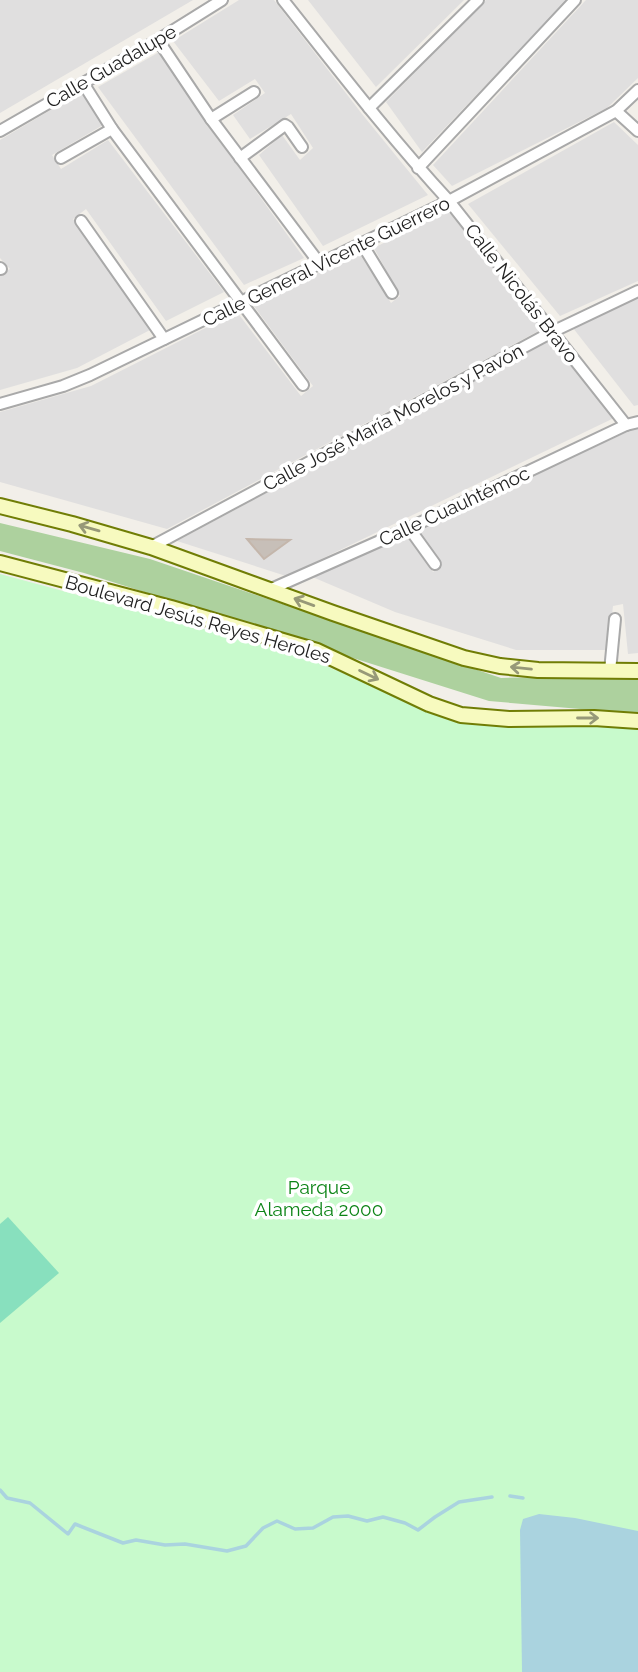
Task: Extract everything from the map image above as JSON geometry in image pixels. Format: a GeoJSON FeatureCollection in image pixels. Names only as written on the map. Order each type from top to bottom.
{"type":"FeatureCollection","features":[{"type":"Feature","properties":{"kind":"main road"},"geometry":{"type":"LineString","coordinates":[[0,506],[151,547],[464,658],[500,666],[538,670],[638,671]]}},
{"type":"Feature","properties":{"kind":"main road","name":"Boulevard Jesús Reyes Heroles"},"geometry":{"type":"LineString","coordinates":[[0,563],[317,651],[429,704],[461,715],[509,719],[594,718],[638,721]]}},
{"type":"Feature","properties":{"kind":"street","name":"Calle Guadalupe"},"geometry":{"type":"LineString","coordinates":[[0,131],[222,0]]}},
{"type":"Feature","properties":{"kind":"street","name":"Calle Nicolás Bravo"},"geometry":{"type":"LineString","coordinates":[[283,0],[418,168],[449,201],[552,332],[632,423]]}},
{"type":"Feature","properties":{"kind":"street"},"geometry":{"type":"LineString","coordinates":[[369,108],[478,0]]}},
{"type":"Feature","properties":{"kind":"street"},"geometry":{"type":"LineString","coordinates":[[418,168],[575,0]]}},
{"type":"Feature","properties":{"kind":"street"},"geometry":{"type":"LineString","coordinates":[[158,40],[211,119],[320,264]]}},
{"type":"Feature","properties":{"kind":"street"},"geometry":{"type":"LineString","coordinates":[[83,83],[112,129],[303,385]]}},
{"type":"Feature","properties":{"kind":"street","name":"Calle General Vicente Guerrero"},"geometry":{"type":"LineString","coordinates":[[0,404],[90,375],[362,244],[449,201],[615,111],[638,90]]}},
{"type":"Feature","properties":{"kind":"street"},"geometry":{"type":"LineString","coordinates":[[211,119],[254,92]]}},
{"type":"Feature","properties":{"kind":"street"},"geometry":{"type":"LineString","coordinates":[[615,111],[638,131]]}},
{"type":"Feature","properties":{"kind":"street"},"geometry":{"type":"LineString","coordinates":[[240,158],[285,125],[302,147]]}},
{"type":"Feature","properties":{"kind":"street"},"geometry":{"type":"LineString","coordinates":[[61,158],[112,129]]}},
{"type":"Feature","properties":{"kind":"street"},"geometry":{"type":"LineString","coordinates":[[81,221],[164,339]]}},
{"type":"Feature","properties":{"kind":"street"},"geometry":{"type":"LineString","coordinates":[[362,244],[392,293]]}},
{"type":"Feature","properties":{"kind":"street","name":"Calle José María Morelos y Pavón"},"geometry":{"type":"LineString","coordinates":[[151,547],[552,332],[638,291]]}},
{"type":"Feature","properties":{"kind":"street","name":"Calle Cuauhtémoc"},"geometry":{"type":"LineString","coordinates":[[269,590],[409,528],[632,423]]}},
{"type":"Feature","properties":{"kind":"street"},"geometry":{"type":"LineString","coordinates":[[409,528],[435,564]]}},
{"type":"Feature","properties":{"kind":"street"},"geometry":{"type":"LineString","coordinates":[[610,671],[615,620]]}},
{"type":"Feature","properties":{"kind":"shaded area"},"geometry":{"type":"Polygon","coordinates":[[[0,0],[193,0],[0,113],[0,0]]]}},
{"type":"Feature","properties":{"kind":"shaded area"},"geometry":{"type":"Polygon","coordinates":[[[239,0],[274,0],[428,195],[323,246],[259,155],[282,135],[300,160],[313,148],[291,114],[250,139],[233,115],[265,93],[255,79],[219,101],[173,41],[239,0]]]}},
{"type":"Feature","properties":{"kind":"shaded area"},"geometry":{"type":"Polygon","coordinates":[[[308,0],[464,0],[376,87],[308,0]]]}},
{"type":"Feature","properties":{"kind":"shaded area"},"geometry":{"type":"Polygon","coordinates":[[[486,0],[567,0],[422,152],[386,102],[486,0]]]}},
{"type":"Feature","properties":{"kind":"shaded area"},"geometry":{"type":"Polygon","coordinates":[[[586,0],[638,0],[638,78],[607,108],[452,186],[433,165],[586,0]]]}},
{"type":"Feature","properties":{"kind":"shaded area"},"geometry":{"type":"Polygon","coordinates":[[[161,51],[206,124],[304,258],[244,285],[98,87],[161,51]]]}},
{"type":"Feature","properties":{"kind":"shaded area"},"geometry":{"type":"Polygon","coordinates":[[[81,92],[103,125],[52,155],[61,169],[108,140],[224,292],[166,321],[86,209],[73,219],[150,330],[77,368],[0,390],[0,274],[10,269],[0,258],[0,140],[81,92]]]}},
{"type":"Feature","properties":{"kind":"shaded area"},"geometry":{"type":"Polygon","coordinates":[[[614,122],[638,145],[638,281],[560,316],[468,204],[614,122]]]}},
{"type":"Feature","properties":{"kind":"shaded area"},"geometry":{"type":"Polygon","coordinates":[[[447,210],[544,328],[167,529],[0,482],[0,412],[91,386],[237,312],[301,396],[313,386],[253,305],[359,253],[391,303],[400,296],[374,248],[447,210]]]}},
{"type":"Feature","properties":{"kind":"shaded area"},"geometry":{"type":"Polygon","coordinates":[[[638,297],[638,405],[634,406],[573,328],[638,297]]]}},
{"type":"Feature","properties":{"kind":"shaded area"},"geometry":{"type":"Polygon","coordinates":[[[552,339],[614,418],[286,576],[177,541],[552,339]]]}},
{"type":"Feature","properties":{"kind":"shaded area"},"geometry":{"type":"Polygon","coordinates":[[[638,427],[638,653],[628,654],[623,604],[613,606],[608,650],[516,650],[395,612],[310,576],[405,534],[433,572],[442,565],[417,529],[638,427]]]}},
{"type":"Feature","properties":{"kind":"green space"},"geometry":{"type":"Polygon","coordinates":[[[0,523],[150,559],[501,678],[638,675],[638,714],[489,701],[84,573],[0,551],[0,523]]]}},
{"type":"Feature","properties":{"kind":"green space","name":"Parque Alameda 2000"},"geometry":{"type":"Polygon","coordinates":[[[0,574],[300,655],[459,722],[638,724],[638,1672],[0,1672],[0,574]]]}},
{"type":"Feature","properties":{"kind":"green space"},"geometry":{"type":"Polygon","coordinates":[[[8,1217],[59,1273],[0,1323],[0,1224],[8,1217]]]}},
{"type":"Feature","properties":{"kind":"water"},"geometry":{"type":"Polygon","coordinates":[[[539,1514],[575,1518],[638,1531],[638,1672],[522,1672],[520,1530],[523,1519],[539,1514]]]}},
{"type":"Feature","properties":{"kind":"building"},"geometry":{"type":"Polygon","coordinates":[[[247,539],[290,540],[264,559],[247,539]]]}},
{"type":"Feature","properties":{"kind":"waterway"},"geometry":{"type":"LineString","coordinates":[[0,1490],[7,1498],[30,1503],[68,1534],[75,1524],[123,1543],[136,1540],[227,1551],[246,1546],[263,1528],[277,1521],[295,1529],[313,1528],[333,1517],[348,1516],[367,1521],[383,1517],[418,1530],[459,1502],[492,1497]]}},
{"type":"Feature","properties":{"kind":"waterway"},"geometry":{"type":"LineString","coordinates":[[510,1496],[523,1498]]}}]}
